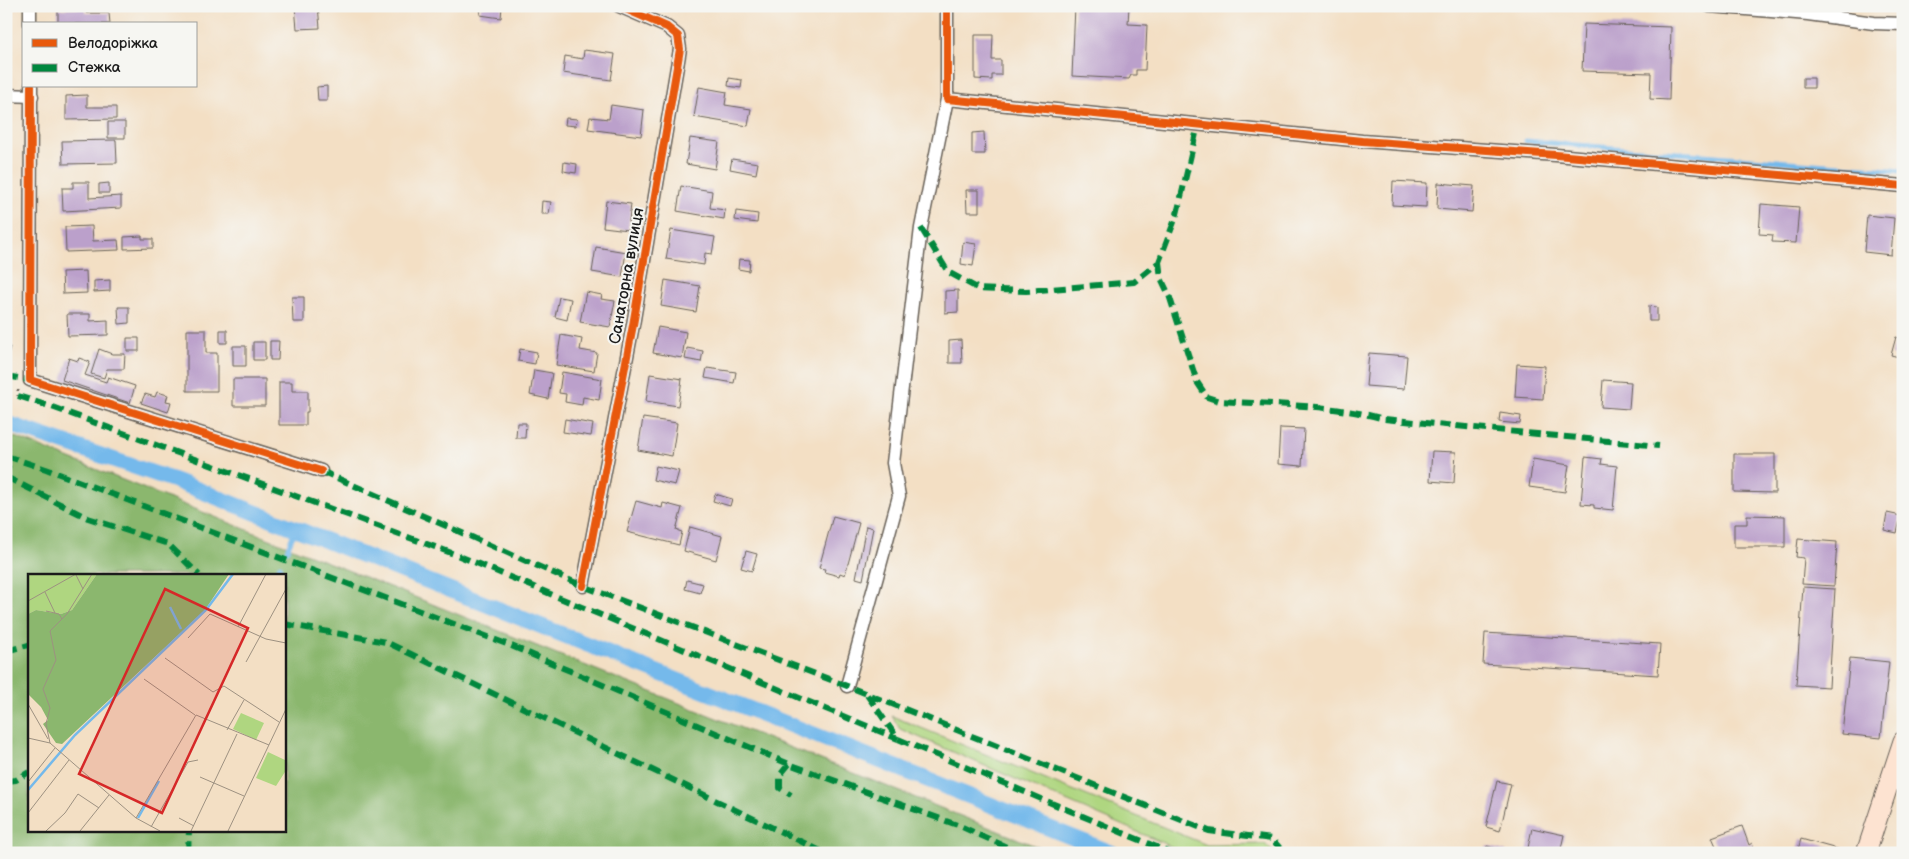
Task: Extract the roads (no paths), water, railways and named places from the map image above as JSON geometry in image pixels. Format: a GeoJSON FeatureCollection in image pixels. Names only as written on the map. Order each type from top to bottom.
{"type":"FeatureCollection","features":[{"type":"Feature","properties":{"kind":"street"},"geometry":{"type":"LineString","coordinates":[[30,6],[30,22]]}},
{"type":"Feature","properties":{"kind":"street","name":"Санаторна вулиця"},"geometry":{"type":"LineString","coordinates":[[583,586],[633,325],[680,49],[678,36],[667,27],[619,6]]}},
{"type":"Feature","properties":{"kind":"street"},"geometry":{"type":"LineString","coordinates":[[847,686],[899,496],[893,464],[921,228],[947,99],[947,6]]}},
{"type":"Feature","properties":{"kind":"street"},"geometry":{"type":"LineString","coordinates":[[1709,6],[1808,14],[1874,23],[1903,24]]}},
{"type":"Feature","properties":{"kind":"street"},"geometry":{"type":"LineString","coordinates":[[6,95],[31,91],[30,380],[321,471]]}},
{"type":"Feature","properties":{"kind":"street"},"geometry":{"type":"LineString","coordinates":[[947,99],[1352,140],[1556,155],[1903,186]]}},
{"type":"Feature","properties":{"kind":"street"},"geometry":{"type":"LineString","coordinates":[[1866,853],[1903,741]]}},
{"type":"Feature","properties":{"kind":"waterway"},"geometry":{"type":"LineString","coordinates":[[1526,141],[1903,171]]}},
{"type":"Feature","properties":{"kind":"waterway"},"geometry":{"type":"LineString","coordinates":[[6,423],[176,481],[1112,853]]}},
{"type":"Feature","properties":{"kind":"waterway"},"geometry":{"type":"LineString","coordinates":[[287,550],[296,528]]}},
{"type":"Feature","properties":{"kind":"waterway"},"geometry":{"type":"LineString","coordinates":[[276,574],[280,566]]}}]}
